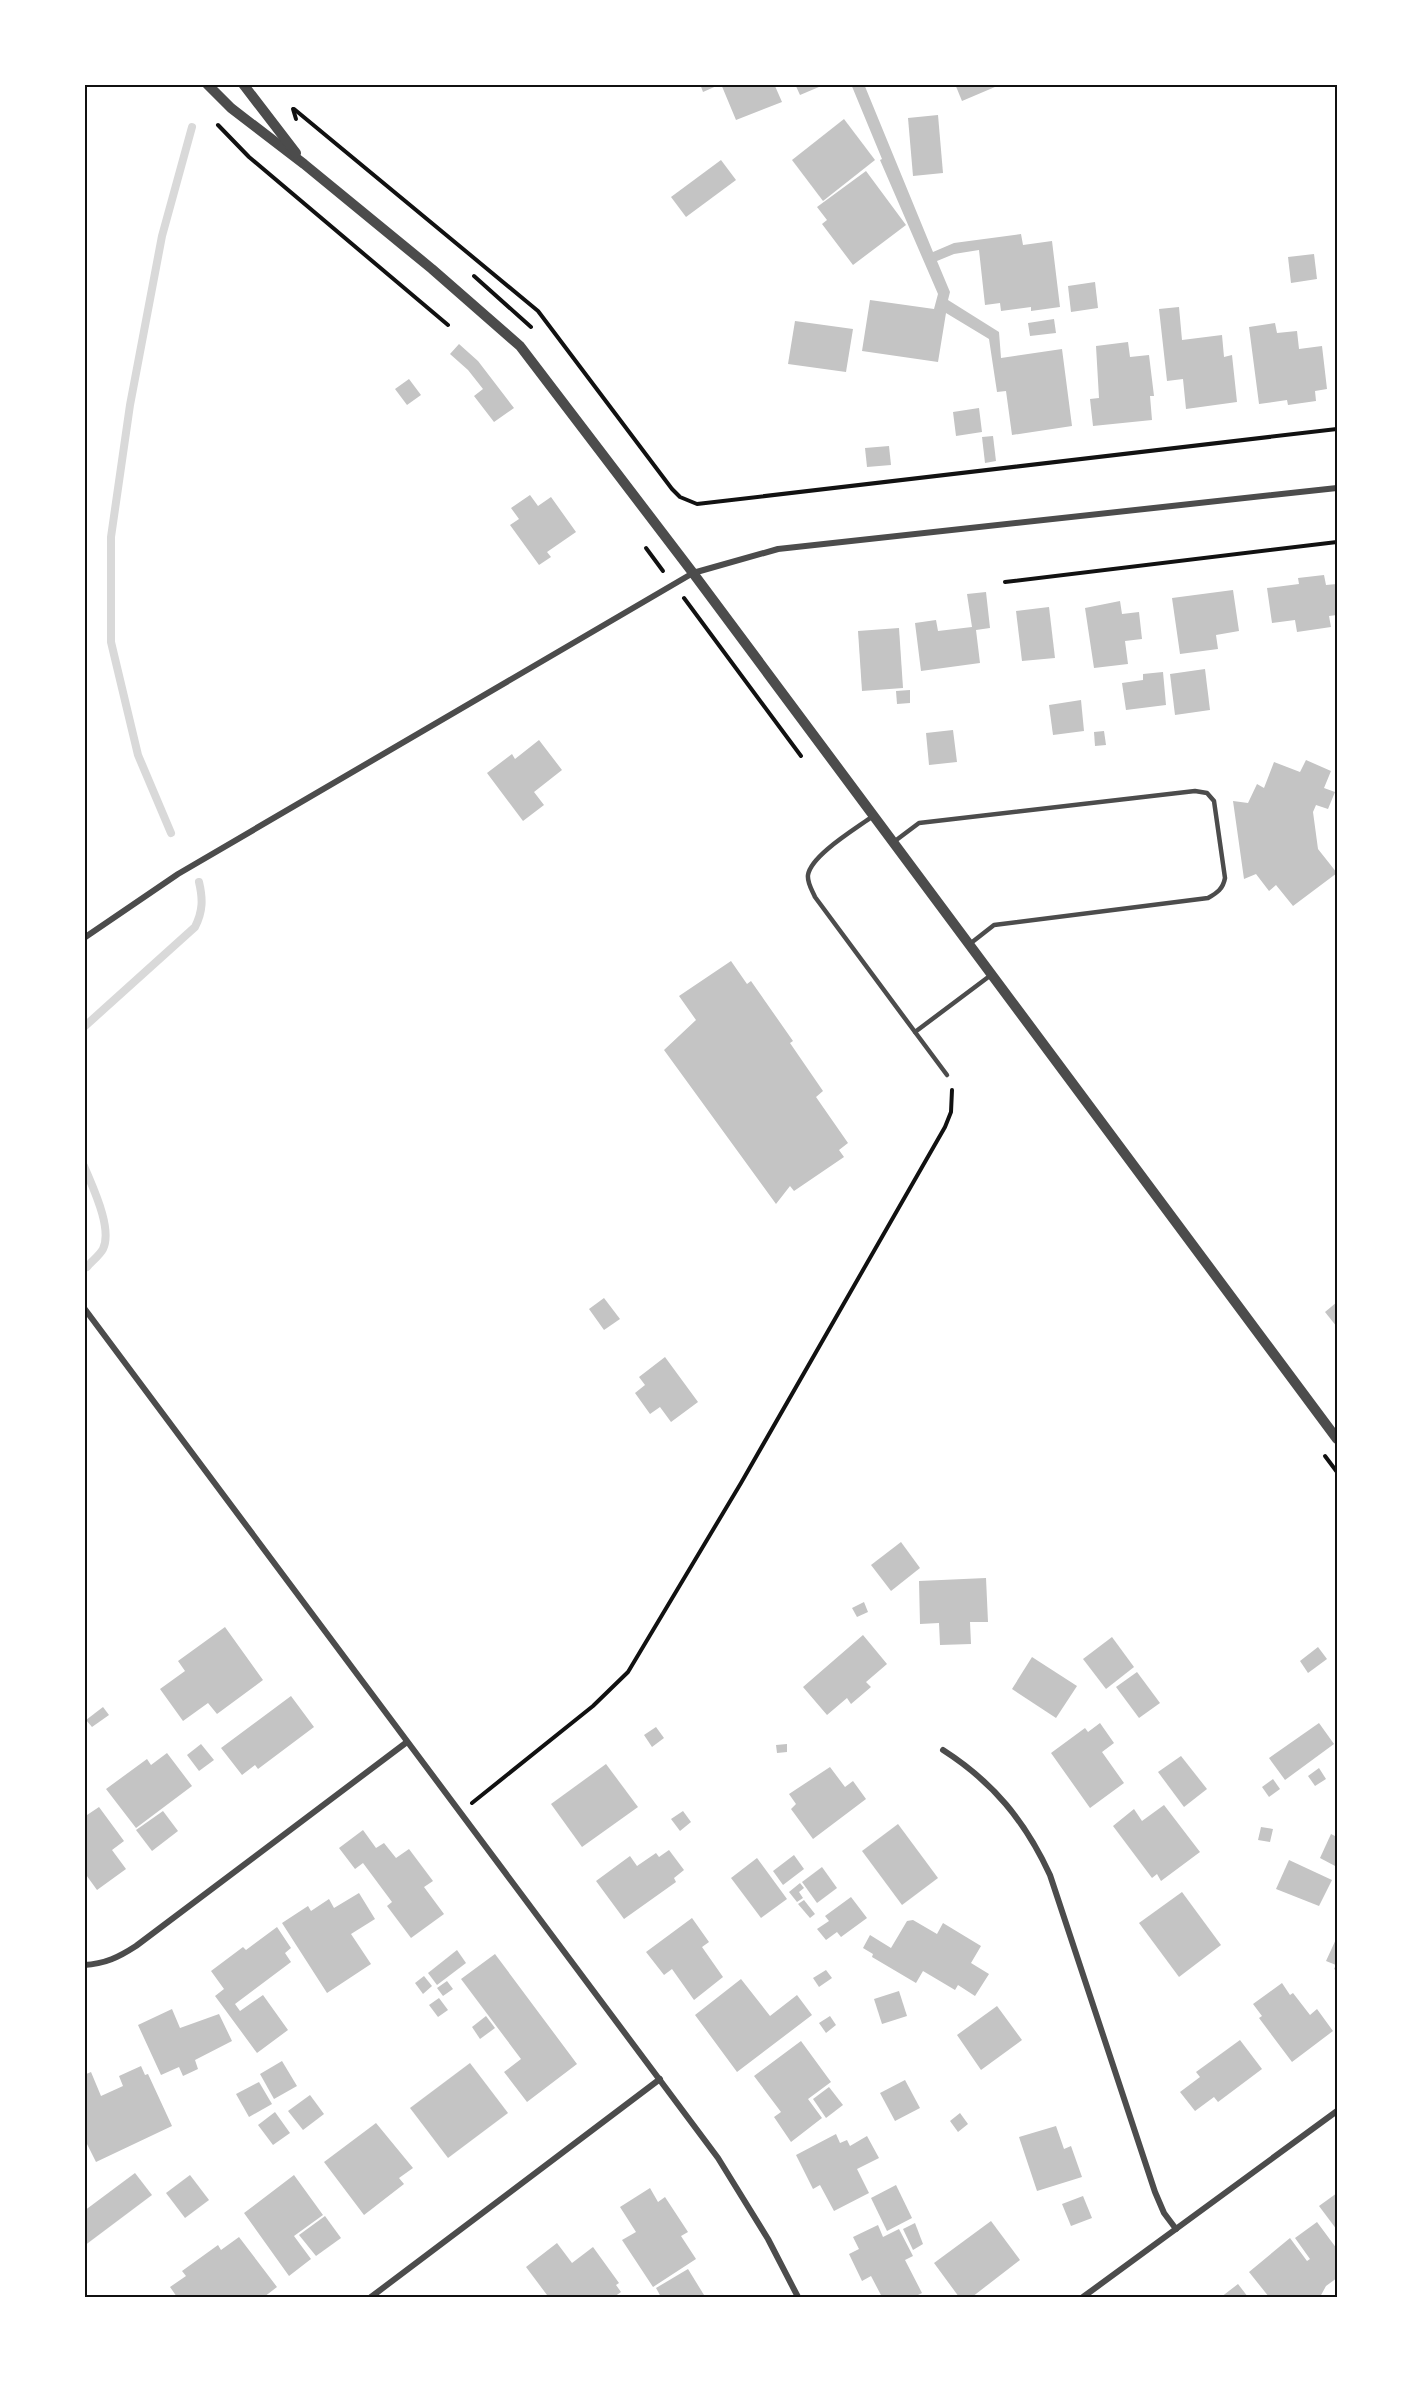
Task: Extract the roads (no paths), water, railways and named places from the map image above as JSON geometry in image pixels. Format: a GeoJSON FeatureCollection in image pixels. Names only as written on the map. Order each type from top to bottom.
{"type":"FeatureCollection","features":[{"type":"Feature","properties":{"kind":"street"},"geometry":{"type":"LineString","coordinates":[[207,84],[231,108],[304,164],[441,277],[520,346],[693,573],[1337,1438]]}},
{"type":"Feature","properties":{"kind":"street"},"geometry":{"type":"LineString","coordinates":[[243,84],[304,164]]}},
{"type":"Feature","properties":{"kind":"street"},"geometry":{"type":"LineString","coordinates":[[84,938],[178,874],[693,573],[778,549],[1337,488]]}},
{"type":"Feature","properties":{"kind":"street"},"geometry":{"type":"LineString","coordinates":[[84,1308],[718,2158],[768,2239],[798,2297]]}},
{"type":"Feature","properties":{"kind":"street"},"geometry":{"type":"LineString","coordinates":[[84,1965],[99,1965],[117,1958],[136,1946],[407,1742]]}},
{"type":"Feature","properties":{"kind":"street"},"geometry":{"type":"LineString","coordinates":[[943,1750],[973,1769],[994,1789],[1040,1853],[1050,1875],[1155,2192],[1164,2213],[1176,2229]]}},
{"type":"Feature","properties":{"kind":"street"},"geometry":{"type":"LineString","coordinates":[[371,2297],[660,2079]]}},
{"type":"Feature","properties":{"kind":"street"},"geometry":{"type":"LineString","coordinates":[[1083,2297],[1337,2111]]}},
{"type":"Feature","properties":{"kind":"lane"},"geometry":{"type":"LineString","coordinates":[[892,843],[919,823],[1195,791],[1207,793],[1214,801],[1225,878],[1220,890],[1215,894],[1208,898],[994,925],[968,945]]}},
{"type":"Feature","properties":{"kind":"lane"},"geometry":{"type":"LineString","coordinates":[[873,816],[820,855],[811,865],[808,875],[810,886],[822,907],[947,1076]]}},
{"type":"Feature","properties":{"kind":"lane"},"geometry":{"type":"LineString","coordinates":[[915,1032],[991,975]]}},
{"type":"Feature","properties":{"kind":"waterway"},"geometry":{"type":"LineString","coordinates":[[171,833],[138,755],[111,642],[111,537],[130,405],[162,236],[192,127]]}},
{"type":"Feature","properties":{"kind":"waterway"},"geometry":{"type":"LineString","coordinates":[[84,1027],[195,927],[202,905],[199,882]]}},
{"type":"Feature","properties":{"kind":"waterway"},"geometry":{"type":"LineString","coordinates":[[84,1166],[100,1207],[105,1230],[103,1249],[87,1267]]}}]}
